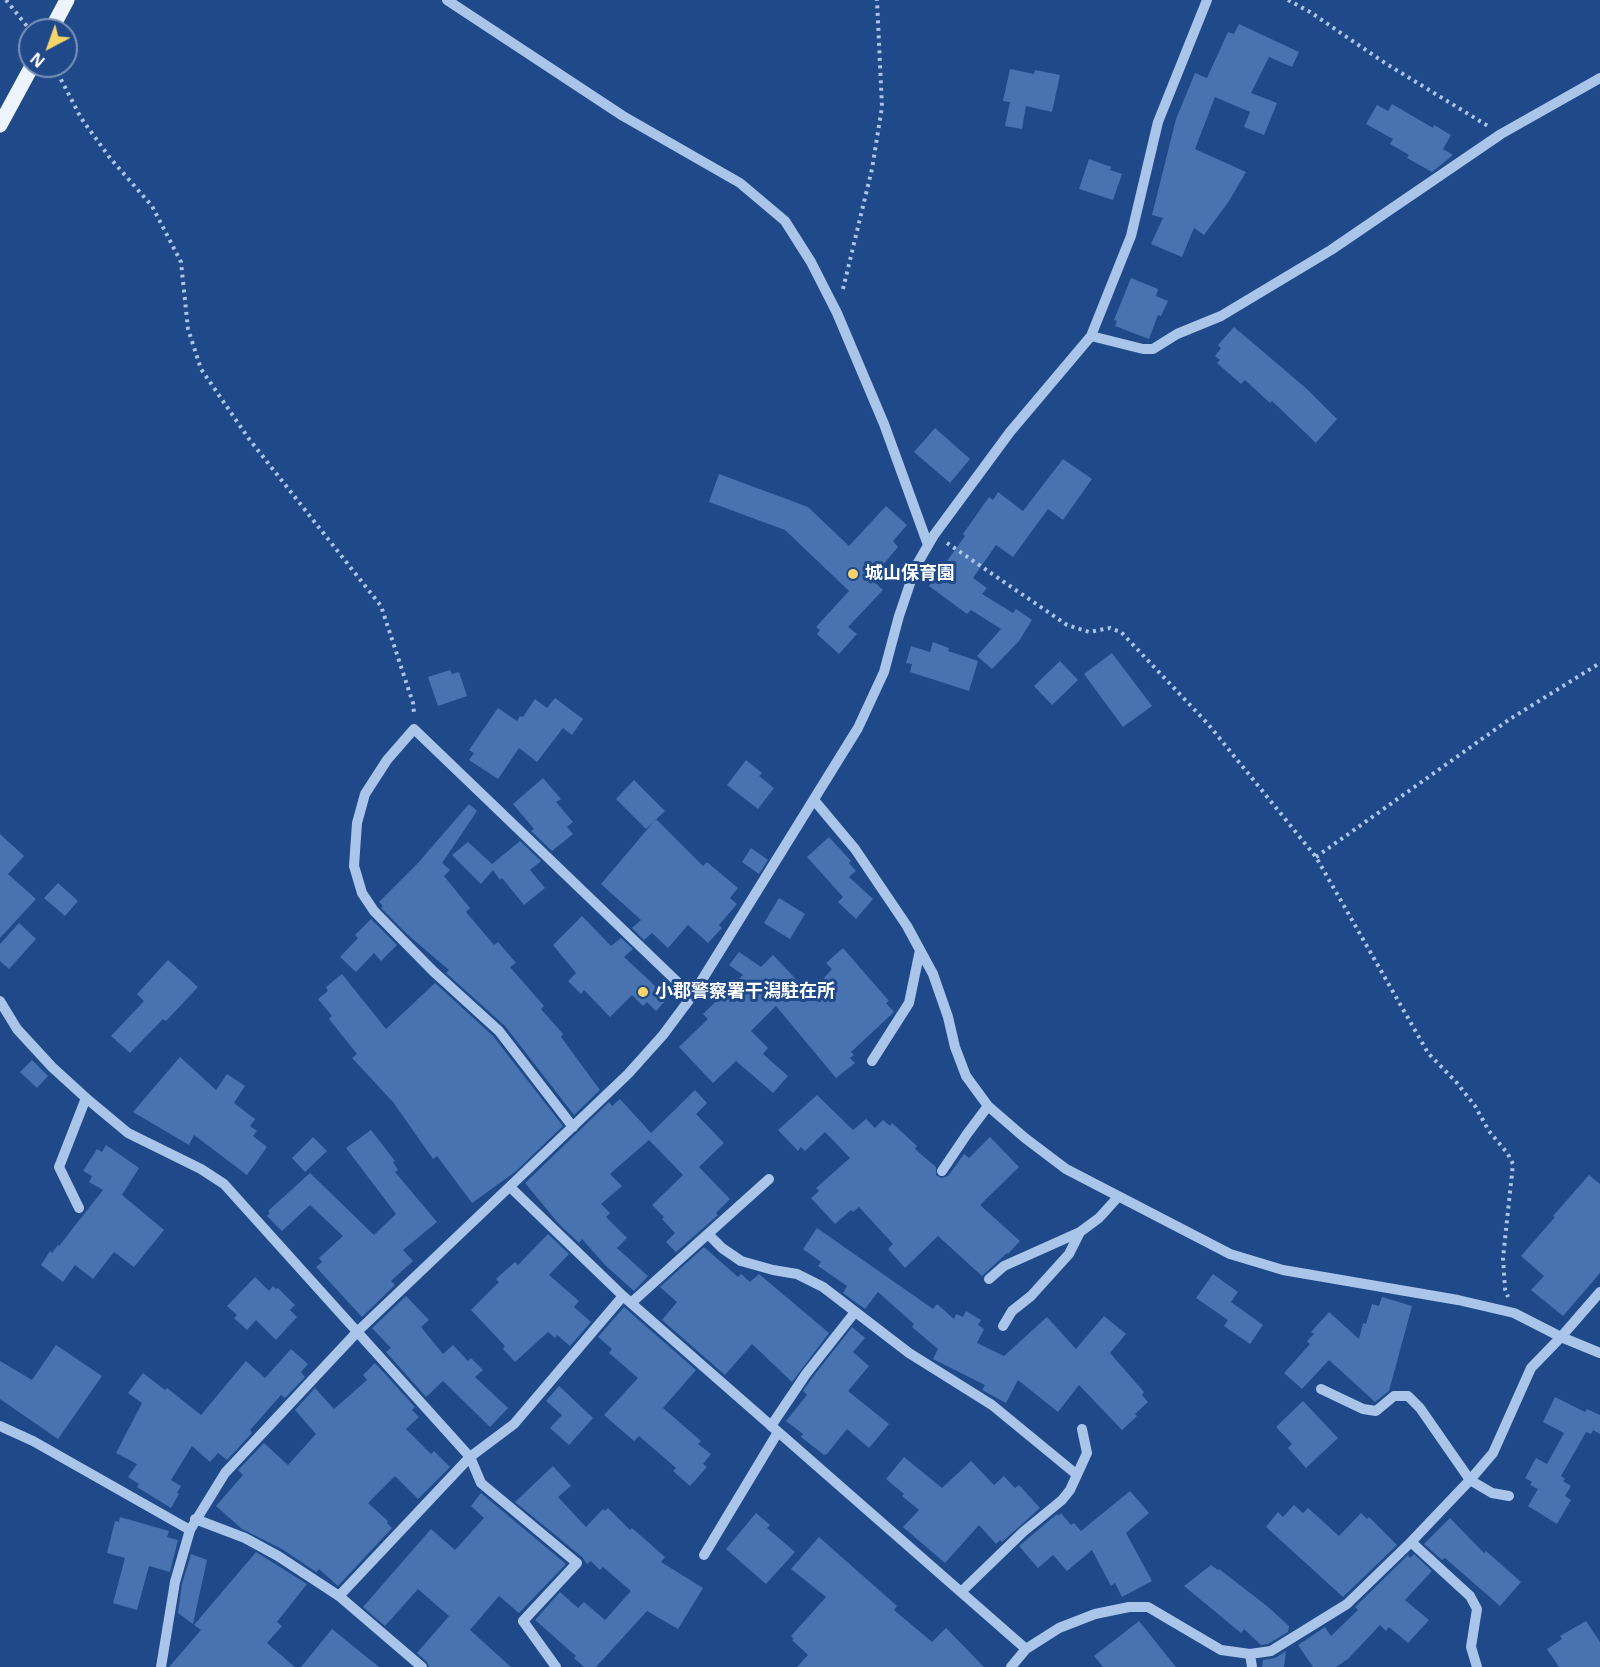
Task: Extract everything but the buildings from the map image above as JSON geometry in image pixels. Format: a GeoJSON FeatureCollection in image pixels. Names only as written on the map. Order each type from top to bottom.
{"type":"FeatureCollection","features":[{"type":"Feature","properties":{"kind":"main road"},"geometry":{"type":"LineString","coordinates":[[57,18],[67,0]]}},
{"type":"Feature","properties":{"kind":"main road"},"geometry":{"type":"LineString","coordinates":[[0,124],[25,78]]}},
{"type":"Feature","properties":{"kind":"street"},"geometry":{"type":"LineString","coordinates":[[447,0],[623,116],[740,183],[785,221],[811,262],[837,313],[931,540]]}},
{"type":"Feature","properties":{"kind":"street"},"geometry":{"type":"LineString","coordinates":[[161,1667],[175,1582],[192,1524],[225,1473],[358,1331],[628,1074],[663,1035],[692,996],[858,728],[884,672],[898,616],[916,566],[931,540],[1010,432],[1091,336],[1131,236],[1158,122],[1207,0]]}},
{"type":"Feature","properties":{"kind":"street"},"geometry":{"type":"LineString","coordinates":[[1091,336],[1143,349],[1153,349],[1177,334],[1221,316],[1331,250],[1501,134],[1600,78]]}},
{"type":"Feature","properties":{"kind":"street"},"geometry":{"type":"LineString","coordinates":[[573,1127],[499,1032],[374,911],[362,893],[354,866],[357,823],[365,794],[387,760],[414,729],[692,996]]}},
{"type":"Feature","properties":{"kind":"street"},"geometry":{"type":"LineString","coordinates":[[814,800],[855,849],[920,950],[933,974],[966,1076],[988,1106],[1066,1169],[1230,1254],[1283,1270],[1458,1300],[1514,1313],[1561,1337],[1600,1353]]}},
{"type":"Feature","properties":{"kind":"street"},"geometry":{"type":"LineString","coordinates":[[872,1061],[909,1003],[920,950]]}},
{"type":"Feature","properties":{"kind":"street"},"geometry":{"type":"LineString","coordinates":[[0,1001],[17,1029],[52,1067],[128,1133],[201,1169],[224,1184],[470,1457],[481,1483],[577,1563],[522,1621],[555,1667]]}},
{"type":"Feature","properties":{"kind":"street"},"geometry":{"type":"LineString","coordinates":[[79,1208],[59,1167],[86,1098]]}},
{"type":"Feature","properties":{"kind":"street"},"geometry":{"type":"LineString","coordinates":[[942,1171],[988,1106]]}},
{"type":"Feature","properties":{"kind":"street"},"geometry":{"type":"LineString","coordinates":[[339,1596],[470,1457],[514,1424],[627,1299],[708,1234],[769,1179]]}},
{"type":"Feature","properties":{"kind":"street"},"geometry":{"type":"LineString","coordinates":[[510,1187],[627,1299],[1026,1649]]}},
{"type":"Feature","properties":{"kind":"street"},"geometry":{"type":"LineString","coordinates":[[989,1280],[1004,1266],[1080,1232],[1099,1218],[1118,1197]]}},
{"type":"Feature","properties":{"kind":"street"},"geometry":{"type":"LineString","coordinates":[[1004,1326],[1012,1311],[1031,1296],[1069,1254],[1080,1232]]}},
{"type":"Feature","properties":{"kind":"street"},"geometry":{"type":"LineString","coordinates":[[708,1234],[722,1248],[741,1261],[797,1274],[823,1287],[909,1353],[992,1405],[1076,1474]]}},
{"type":"Feature","properties":{"kind":"street"},"geometry":{"type":"LineString","coordinates":[[1011,1667],[1026,1649],[1059,1629],[1095,1614],[1129,1607],[1148,1607],[1221,1650],[1250,1654],[1271,1651],[1347,1604],[1412,1542],[1493,1453],[1531,1368],[1600,1292]]}},
{"type":"Feature","properties":{"kind":"street"},"geometry":{"type":"LineString","coordinates":[[704,1555],[806,1374],[855,1312]]}},
{"type":"Feature","properties":{"kind":"street"},"geometry":{"type":"LineString","coordinates":[[1321,1389],[1363,1408],[1376,1411],[1394,1396],[1408,1396],[1420,1408],[1470,1480],[1492,1493],[1509,1496]]}},
{"type":"Feature","properties":{"kind":"street"},"geometry":{"type":"LineString","coordinates":[[0,1426],[192,1524],[245,1538],[279,1556],[339,1596],[422,1667]]}},
{"type":"Feature","properties":{"kind":"street"},"geometry":{"type":"LineString","coordinates":[[961,1592],[1023,1532],[1062,1500],[1070,1490],[1087,1453],[1082,1429]]}},
{"type":"Feature","properties":{"kind":"street"},"geometry":{"type":"LineString","coordinates":[[1412,1542],[1470,1596],[1477,1609],[1472,1647],[1477,1667]]}},
{"type":"Feature","properties":{"kind":"street"},"geometry":{"type":"LineString","coordinates":[[1250,1654],[1252,1667]]}},
{"type":"Feature","properties":{"kind":"path"},"geometry":{"type":"LineString","coordinates":[[6,0],[20,18]]}},
{"type":"Feature","properties":{"kind":"path"},"geometry":{"type":"LineString","coordinates":[[837,313],[873,169],[882,107],[877,0]]}},
{"type":"Feature","properties":{"kind":"path"},"geometry":{"type":"LineString","coordinates":[[1288,0],[1501,134]]}},
{"type":"Feature","properties":{"kind":"path"},"geometry":{"type":"LineString","coordinates":[[60,78],[81,118],[110,158],[152,206],[181,262],[188,328],[201,369],[249,439],[381,606],[413,703],[414,729]]}},
{"type":"Feature","properties":{"kind":"path"},"geometry":{"type":"LineString","coordinates":[[931,540],[1067,625],[1089,633],[1110,628],[1121,632],[1208,724],[1316,857],[1428,1053],[1475,1106],[1489,1131],[1508,1154],[1513,1164],[1503,1258],[1504,1289],[1514,1313]]}},
{"type":"Feature","properties":{"kind":"path"},"geometry":{"type":"LineString","coordinates":[[1316,857],[1510,719],[1600,663]]}},
{"type":"Feature","properties":{"kind":"place","name":"城山保育園"},"geometry":{"type":"Point","coordinates":[853,574]}},
{"type":"Feature","properties":{"kind":"place","name":"小郡警察署干潟駐在所"},"geometry":{"type":"Point","coordinates":[643,992]}}]}
